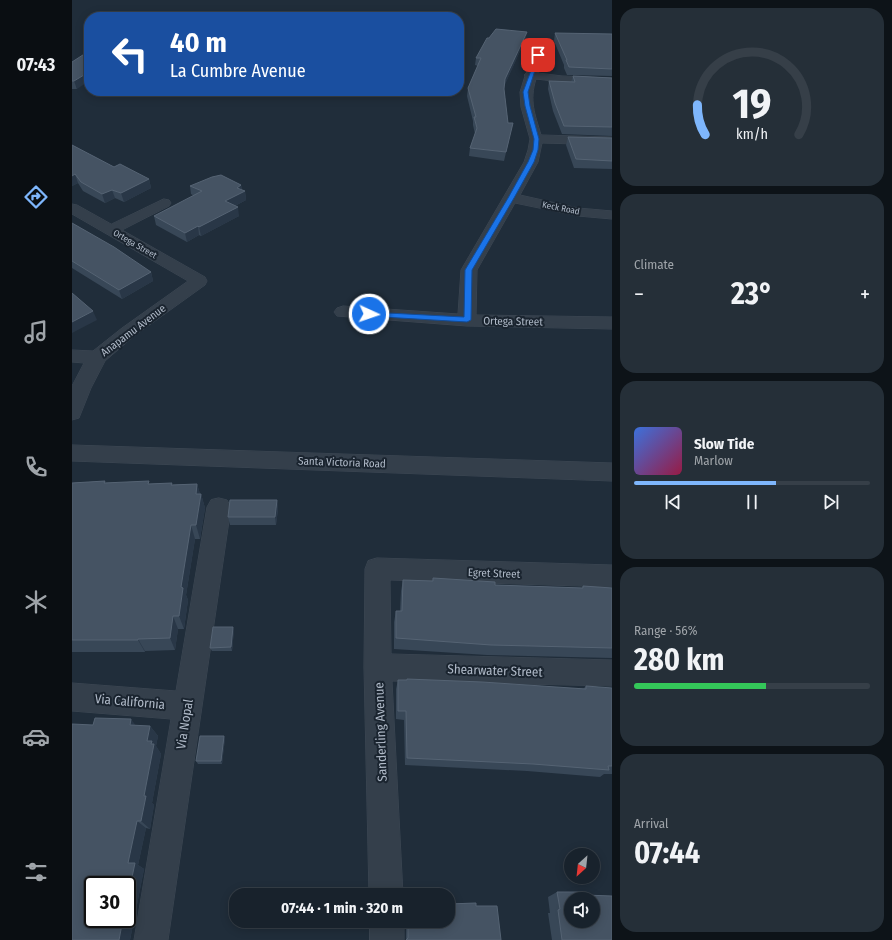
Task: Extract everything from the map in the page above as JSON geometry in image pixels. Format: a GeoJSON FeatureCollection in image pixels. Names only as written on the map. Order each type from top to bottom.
{"type":"FeatureCollection","features":[{"type":"Feature","properties":{"kind":"street"},"geometry":{"type":"LineString","coordinates":[[467,320],[469,270],[531,162],[535,150],[536,139],[526,97],[526,88],[538,55]]}},
{"type":"Feature","properties":{"kind":"street"},"geometry":{"type":"LineString","coordinates":[[530,75],[562,79],[612,81]]}},
{"type":"Feature","properties":{"kind":"street"},"geometry":{"type":"LineString","coordinates":[[536,139],[612,141]]}},
{"type":"Feature","properties":{"kind":"street","name":"Keck Road"},"geometry":{"type":"LineString","coordinates":[[511,198],[578,212],[612,215]]}},
{"type":"Feature","properties":{"kind":"street"},"geometry":{"type":"LineString","coordinates":[[110,230],[164,203]]}},
{"type":"Feature","properties":{"kind":"street","name":"Ortega Street"},"geometry":{"type":"LineString","coordinates":[[72,208],[199,281]]}},
{"type":"Feature","properties":{"kind":"street","name":"Anapamu Avenue"},"geometry":{"type":"LineString","coordinates":[[72,413],[81,388],[97,357],[128,332],[199,281]]}},
{"type":"Feature","properties":{"kind":"street","name":"Ortega Street"},"geometry":{"type":"LineString","coordinates":[[343,312],[467,320],[612,323]]}},
{"type":"Feature","properties":{"kind":"street"},"geometry":{"type":"LineString","coordinates":[[72,356],[97,357]]}},
{"type":"Feature","properties":{"kind":"street","name":"Santa Victoria Road"},"geometry":{"type":"LineString","coordinates":[[72,453],[612,472]]}},
{"type":"Feature","properties":{"kind":"street","name":"Via Nopal"},"geometry":{"type":"LineString","coordinates":[[151,940],[219,508]]}},
{"type":"Feature","properties":{"kind":"street","name":"Egret Street"},"geometry":{"type":"LineString","coordinates":[[377,569],[612,576]]}},
{"type":"Feature","properties":{"kind":"street","name":"Sanderling Avenue"},"geometry":{"type":"LineString","coordinates":[[377,569],[378,667],[386,888]]}},
{"type":"Feature","properties":{"kind":"street","name":"Shearwater Street"},"geometry":{"type":"LineString","coordinates":[[378,667],[612,673]]}},
{"type":"Feature","properties":{"kind":"street","name":"Via California"},"geometry":{"type":"LineString","coordinates":[[72,697],[187,706]]}},
{"type":"Feature","properties":{"kind":"street"},"geometry":{"type":"LineString","coordinates":[[387,928],[387,940]]}},
{"type":"Feature","properties":{"kind":"building"},"geometry":{"type":"Polygon","coordinates":[[[496,29],[527,32],[505,79],[504,89],[508,123],[513,123],[506,152],[470,148],[477,128],[474,117],[476,117],[468,88],[481,58],[476,58],[487,38],[489,38],[496,29]]]}},
{"type":"Feature","properties":{"kind":"building"},"geometry":{"type":"Polygon","coordinates":[[[555,33],[612,34],[612,69],[569,67],[555,33]]]}},
{"type":"Feature","properties":{"kind":"building"},"geometry":{"type":"Polygon","coordinates":[[[84,54],[84,75],[74,81],[72,81],[72,62],[84,54]]]}},
{"type":"Feature","properties":{"kind":"building"},"geometry":{"type":"Polygon","coordinates":[[[573,76],[612,78],[612,127],[564,126],[555,103],[549,81],[575,82],[573,76]]]}},
{"type":"Feature","properties":{"kind":"building"},"geometry":{"type":"Polygon","coordinates":[[[568,137],[612,138],[612,161],[576,159],[568,137]]]}},
{"type":"Feature","properties":{"kind":"building"},"geometry":{"type":"Polygon","coordinates":[[[72,145],[114,167],[120,164],[149,179],[121,193],[112,190],[102,194],[81,182],[75,174],[72,176],[72,145]]]}},
{"type":"Feature","properties":{"kind":"building"},"geometry":{"type":"Polygon","coordinates":[[[221,175],[241,185],[237,188],[245,191],[225,201],[238,207],[185,233],[154,216],[202,191],[190,186],[221,175]]]}},
{"type":"Feature","properties":{"kind":"building"},"geometry":{"type":"Polygon","coordinates":[[[72,223],[114,247],[151,272],[119,290],[72,261],[72,223]]]}},
{"type":"Feature","properties":{"kind":"building"},"geometry":{"type":"Polygon","coordinates":[[[72,293],[93,311],[72,322],[72,293]]]}},
{"type":"Feature","properties":{"kind":"building"},"geometry":{"type":"Polygon","coordinates":[[[105,481],[104,483],[149,481],[148,484],[197,484],[196,494],[201,494],[196,525],[191,525],[181,587],[183,588],[179,616],[173,616],[170,638],[138,640],[72,640],[72,483],[105,481]]]}},
{"type":"Feature","properties":{"kind":"building"},"geometry":{"type":"Polygon","coordinates":[[[230,500],[277,500],[275,517],[228,517],[230,500]]]}},
{"type":"Feature","properties":{"kind":"building"},"geometry":{"type":"Polygon","coordinates":[[[433,578],[495,582],[495,585],[583,588],[583,586],[612,588],[612,648],[491,645],[396,638],[396,611],[402,611],[403,580],[433,581],[433,578]]]}},
{"type":"Feature","properties":{"kind":"building"},"geometry":{"type":"Polygon","coordinates":[[[213,627],[233,627],[231,647],[210,648],[213,627]]]}},
{"type":"Feature","properties":{"kind":"building"},"geometry":{"type":"Polygon","coordinates":[[[407,679],[586,689],[586,686],[612,688],[612,766],[608,766],[609,770],[533,764],[407,758],[406,711],[398,711],[398,680],[407,679]]]}},
{"type":"Feature","properties":{"kind":"building"},"geometry":{"type":"Polygon","coordinates":[[[95,718],[131,719],[130,725],[150,726],[147,741],[152,741],[151,744],[154,744],[144,796],[146,796],[141,821],[137,821],[128,863],[135,863],[132,876],[84,876],[84,928],[121,928],[119,940],[72,940],[72,724],[93,725],[95,718]]]}},
{"type":"Feature","properties":{"kind":"building"},"geometry":{"type":"Polygon","coordinates":[[[200,736],[224,736],[221,761],[196,761],[200,736]]]}},
{"type":"Feature","properties":{"kind":"building"},"geometry":{"type":"Polygon","coordinates":[[[557,892],[564,892],[564,928],[600,928],[600,896],[612,896],[612,940],[562,940],[558,910],[560,909],[557,892]]]}},
{"type":"Feature","properties":{"kind":"building"},"geometry":{"type":"Polygon","coordinates":[[[476,903],[476,906],[497,906],[501,940],[406,940],[408,938],[408,928],[455,928],[455,904],[476,903]]]}},
{"type":"Feature","properties":{"kind":"route"},"geometry":{"type":"LineString","coordinates":[[369,314],[467,320],[469,270],[531,162],[535,150],[536,139],[526,92],[530,75],[536,65],[538,55]]}}]}
